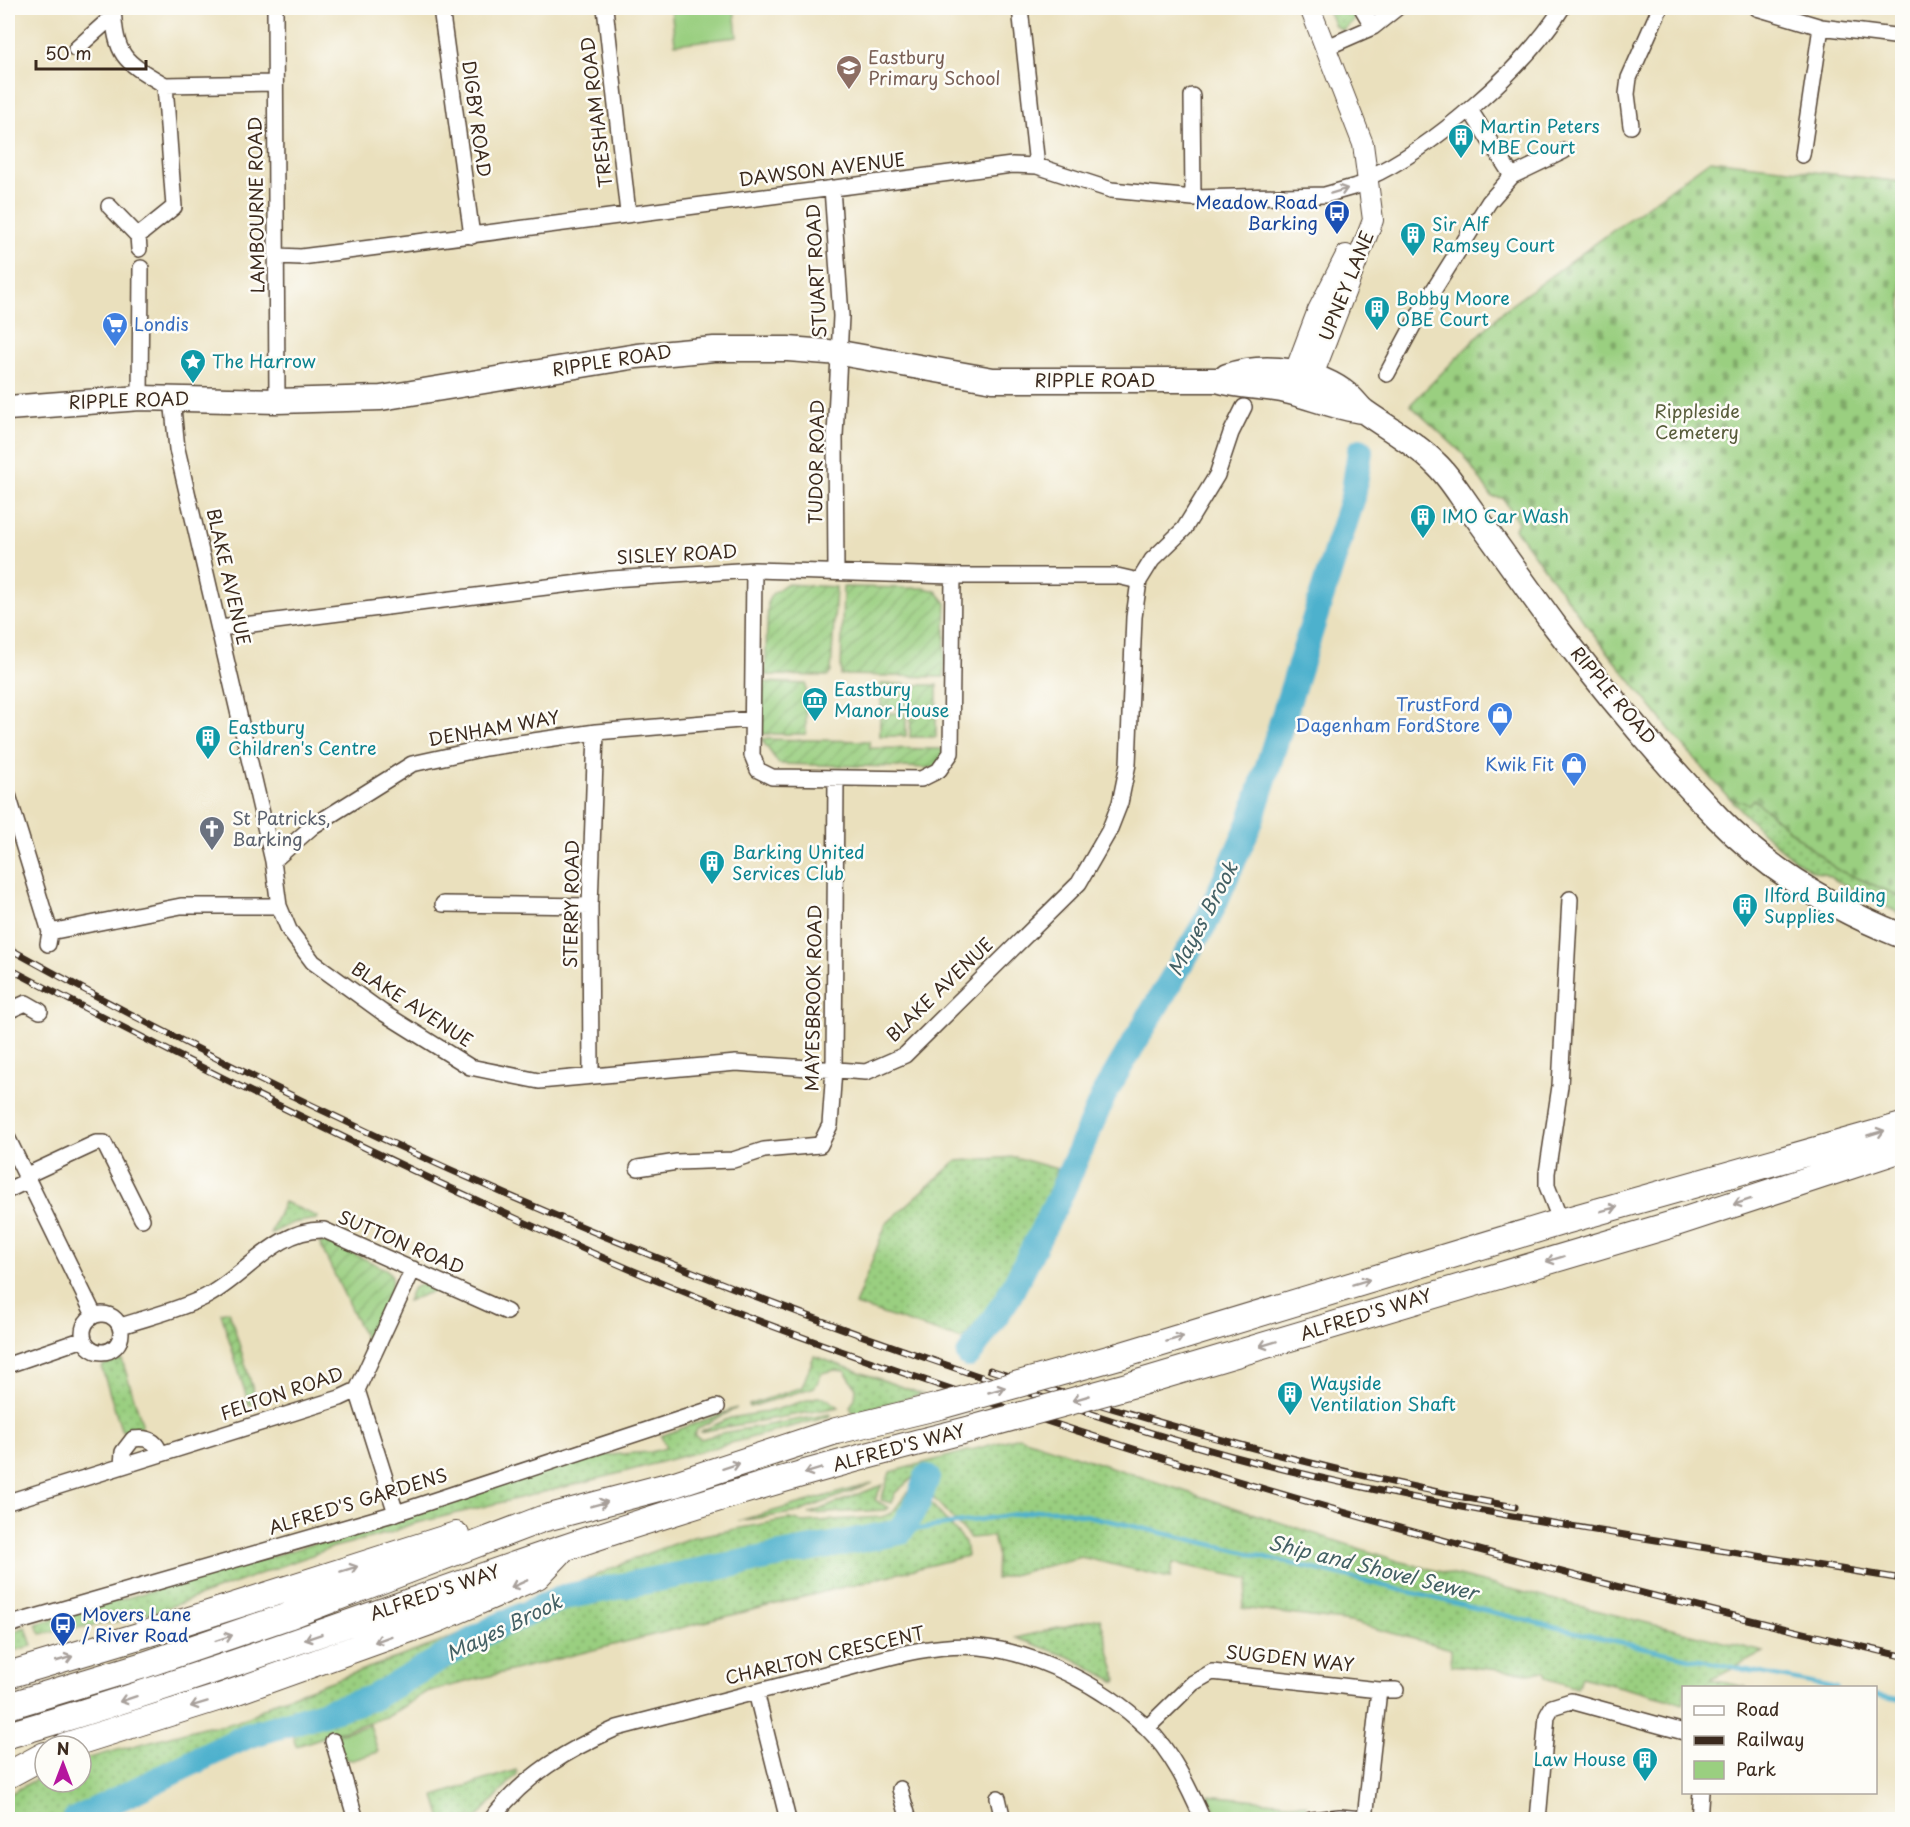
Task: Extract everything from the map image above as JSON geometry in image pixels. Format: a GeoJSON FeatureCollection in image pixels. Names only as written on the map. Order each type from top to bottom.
{"type":"FeatureCollection","features":[{"type":"Feature","properties":{"kind":"highway"},"geometry":{"type":"LineString","coordinates":[[1658,1195],[1708,1167],[1902,1108]]}},
{"type":"Feature","properties":{"kind":"highway"},"geometry":{"type":"LineString","coordinates":[[1658,1195],[1902,1126]]}},
{"type":"Feature","properties":{"kind":"highway"},"geometry":{"type":"LineString","coordinates":[[1798,1184],[1902,1149]]}},
{"type":"Feature","properties":{"kind":"highway"},"geometry":{"type":"LineString","coordinates":[[1798,1184],[1902,1159]]}},
{"type":"Feature","properties":{"kind":"highway","name":"ALFRED'S WAY"},"geometry":{"type":"LineString","coordinates":[[8,1735],[214,1671],[563,1548],[873,1453],[971,1429],[1138,1383],[1798,1184]]}},
{"type":"Feature","properties":{"kind":"highway","name":"ALFRED'S WAY"},"geometry":{"type":"LineString","coordinates":[[8,1706],[144,1665],[288,1616],[542,1519],[675,1484],[836,1431],[940,1406],[1119,1356],[1561,1222],[1658,1195]]}},
{"type":"Feature","properties":{"kind":"highway"},"geometry":{"type":"LineString","coordinates":[[8,1675],[152,1632],[456,1535],[542,1519]]}},
{"type":"Feature","properties":{"kind":"highway"},"geometry":{"type":"LineString","coordinates":[[93,1737],[220,1697],[438,1619],[537,1576],[563,1548]]}},
{"type":"Feature","properties":{"kind":"highway"},"geometry":{"type":"LineString","coordinates":[[8,1763],[33,1756]]}},
{"type":"Feature","properties":{"kind":"highway"},"geometry":{"type":"LineString","coordinates":[[8,1775],[33,1760]]}},
{"type":"Feature","properties":{"kind":"main road","name":"RIPPLE ROAD"},"geometry":{"type":"LineString","coordinates":[[8,408],[140,398],[277,401],[381,398],[682,350],[788,349],[840,353],[993,380],[1217,380],[1236,386],[1301,385],[1341,408],[1363,411],[1408,440],[1445,474],[1554,625],[1596,678],[1720,820],[1768,863],[1797,884],[1832,904],[1902,936]]}},
{"type":"Feature","properties":{"kind":"street","name":"LAMBOURNE ROAD"},"geometry":{"type":"LineString","coordinates":[[275,8],[277,401]]}},
{"type":"Feature","properties":{"kind":"street","name":"DIGBY ROAD"},"geometry":{"type":"LineString","coordinates":[[441,8],[472,237]]}},
{"type":"Feature","properties":{"kind":"street","name":"TRESHAM ROAD"},"geometry":{"type":"LineString","coordinates":[[604,8],[628,213]]}},
{"type":"Feature","properties":{"kind":"street"},"geometry":{"type":"LineString","coordinates":[[1020,8],[1038,166]]}},
{"type":"Feature","properties":{"kind":"street","name":"UPNEY LANE"},"geometry":{"type":"LineString","coordinates":[[1301,385],[1318,310],[1359,225],[1368,185],[1362,143],[1310,8]]}},
{"type":"Feature","properties":{"kind":"street"},"geometry":{"type":"LineString","coordinates":[[1362,8],[1373,27]]}},
{"type":"Feature","properties":{"kind":"street"},"geometry":{"type":"LineString","coordinates":[[1325,48],[1373,27],[1397,8]]}},
{"type":"Feature","properties":{"kind":"street","name":"DAWSON AVENUE"},"geometry":{"type":"LineString","coordinates":[[278,256],[301,257],[472,237],[628,213],[1012,165],[1038,166],[1111,190],[1193,198],[1325,195],[1368,185],[1384,171],[1470,110],[1524,56],[1562,8]]}},
{"type":"Feature","properties":{"kind":"street"},"geometry":{"type":"LineString","coordinates":[[1631,126],[1627,94],[1629,78],[1660,8]]}},
{"type":"Feature","properties":{"kind":"street"},"geometry":{"type":"LineString","coordinates":[[1757,8],[1821,27],[1902,37]]}},
{"type":"Feature","properties":{"kind":"street"},"geometry":{"type":"LineString","coordinates":[[113,12],[116,44],[130,64],[165,85],[274,83]]}},
{"type":"Feature","properties":{"kind":"street"},"geometry":{"type":"LineString","coordinates":[[76,49],[113,12]]}},
{"type":"Feature","properties":{"kind":"street"},"geometry":{"type":"LineString","coordinates":[[1802,155],[1821,27]]}},
{"type":"Feature","properties":{"kind":"street"},"geometry":{"type":"LineString","coordinates":[[109,206],[139,243],[174,207],[165,85]]}},
{"type":"Feature","properties":{"kind":"street"},"geometry":{"type":"LineString","coordinates":[[1192,96],[1193,198]]}},
{"type":"Feature","properties":{"kind":"street"},"geometry":{"type":"LineString","coordinates":[[1470,110],[1512,176]]}},
{"type":"Feature","properties":{"kind":"street"},"geometry":{"type":"LineString","coordinates":[[1388,374],[1423,307],[1489,202],[1512,176],[1564,151]]}},
{"type":"Feature","properties":{"kind":"street","name":"STUART ROAD"},"geometry":{"type":"LineString","coordinates":[[832,188],[841,316],[840,353]]}},
{"type":"Feature","properties":{"kind":"street"},"geometry":{"type":"LineString","coordinates":[[140,398],[141,268]]}},
{"type":"Feature","properties":{"kind":"street","name":"TUDOR ROAD"},"geometry":{"type":"LineString","coordinates":[[836,572],[835,436],[840,353]]}},
{"type":"Feature","properties":{"kind":"street","name":"BLAKE AVENUE"},"geometry":{"type":"LineString","coordinates":[[172,398],[177,449],[273,861],[279,906],[289,930],[313,962],[382,1012],[470,1067],[539,1081],[736,1063],[866,1072],[905,1055],[1079,883],[1109,831],[1120,803],[1128,764],[1134,618],[1139,581],[1152,560],[1184,530],[1218,475],[1231,433],[1244,407]]}},
{"type":"Feature","properties":{"kind":"street"},"geometry":{"type":"LineString","coordinates":[[754,570],[752,755],[758,770],[772,777],[921,779],[939,770],[951,753],[953,576]]}},
{"type":"Feature","properties":{"kind":"street","name":"SISLEY ROAD"},"geometry":{"type":"LineString","coordinates":[[220,628],[611,579],[754,570],[953,576],[1117,576],[1139,581]]}},
{"type":"Feature","properties":{"kind":"street","name":"DENHAM WAY"},"geometry":{"type":"LineString","coordinates":[[273,861],[313,826],[412,764],[485,748],[596,732],[752,719]]}},
{"type":"Feature","properties":{"kind":"street","name":"STERRY ROAD"},"geometry":{"type":"LineString","coordinates":[[591,1076],[590,906],[596,732]]}},
{"type":"Feature","properties":{"kind":"street","name":"MAYESBROOK ROAD"},"geometry":{"type":"LineString","coordinates":[[638,1168],[677,1162],[733,1160],[764,1150],[820,1144],[830,1125],[834,1069],[836,778]]}},
{"type":"Feature","properties":{"kind":"street"},"geometry":{"type":"LineString","coordinates":[[8,795],[49,938],[181,906],[279,906]]}},
{"type":"Feature","properties":{"kind":"street"},"geometry":{"type":"LineString","coordinates":[[1561,1222],[1547,1186],[1547,1173],[1560,1086],[1570,899]]}},
{"type":"Feature","properties":{"kind":"street"},"geometry":{"type":"LineString","coordinates":[[443,904],[590,906]]}},
{"type":"Feature","properties":{"kind":"street"},"geometry":{"type":"LineString","coordinates":[[8,1011],[26,1003],[40,1011]]}},
{"type":"Feature","properties":{"kind":"street"},"geometry":{"type":"LineString","coordinates":[[8,1139],[94,1315]]}},
{"type":"Feature","properties":{"kind":"street"},"geometry":{"type":"LineString","coordinates":[[8,1190],[96,1143],[104,1143],[142,1219]]}},
{"type":"Feature","properties":{"kind":"street","name":"SUTTON ROAD"},"geometry":{"type":"LineString","coordinates":[[121,1326],[203,1299],[298,1232],[324,1230],[507,1312]]}},
{"type":"Feature","properties":{"kind":"street","name":"FELTON ROAD"},"geometry":{"type":"LineString","coordinates":[[8,1502],[340,1398],[357,1390],[413,1269]]}},
{"type":"Feature","properties":{"kind":"street"},"geometry":{"type":"LineString","coordinates":[[108,1314],[121,1326],[120,1341],[106,1352],[93,1350],[84,1339],[84,1327],[94,1315],[108,1314]]}},
{"type":"Feature","properties":{"kind":"street"},"geometry":{"type":"LineString","coordinates":[[8,1365],[84,1339]]}},
{"type":"Feature","properties":{"kind":"street"},"geometry":{"type":"LineString","coordinates":[[357,1390],[396,1513]]}},
{"type":"Feature","properties":{"kind":"street","name":"ALFRED'S GARDENS"},"geometry":{"type":"LineString","coordinates":[[8,1625],[396,1513],[717,1407]]}},
{"type":"Feature","properties":{"kind":"street"},"geometry":{"type":"LineString","coordinates":[[122,1465],[123,1452],[133,1439],[148,1439],[158,1447],[160,1454]]}},
{"type":"Feature","properties":{"kind":"street","name":"CHARLTON CRESCENT"},"geometry":{"type":"LineString","coordinates":[[491,1820],[504,1802],[532,1777],[575,1746],[617,1728],[911,1652],[980,1647],[1027,1658],[1062,1672],[1116,1704],[1147,1728],[1188,1785],[1203,1820]]}},
{"type":"Feature","properties":{"kind":"street","name":"SUGDEN WAY"},"geometry":{"type":"LineString","coordinates":[[1147,1728],[1193,1683],[1212,1672],[1395,1690]]}},
{"type":"Feature","properties":{"kind":"street"},"geometry":{"type":"LineString","coordinates":[[1365,1819],[1379,1690]]}},
{"type":"Feature","properties":{"kind":"street"},"geometry":{"type":"LineString","coordinates":[[756,1692],[788,1820]]}},
{"type":"Feature","properties":{"kind":"street"},"geometry":{"type":"LineString","coordinates":[[1538,1820],[1547,1716],[1552,1707],[1570,1701],[1682,1732]]}},
{"type":"Feature","properties":{"kind":"street"},"geometry":{"type":"LineString","coordinates":[[333,1741],[356,1820]]}},
{"type":"Feature","properties":{"kind":"street"},"geometry":{"type":"LineString","coordinates":[[900,1789],[909,1820]]}},
{"type":"Feature","properties":{"kind":"street"},"geometry":{"type":"LineString","coordinates":[[1699,1820],[1701,1794]]}},
{"type":"Feature","properties":{"kind":"street"},"geometry":{"type":"LineString","coordinates":[[998,1798],[1004,1820]]}},
{"type":"Feature","properties":{"kind":"street"},"geometry":{"type":"LineString","coordinates":[[1311,1820],[1373,1820]]}},
{"type":"Feature","properties":{"kind":"green space"},"geometry":{"type":"Polygon","coordinates":[[[671,8],[734,8],[737,37],[675,44],[671,8]]]}},
{"type":"Feature","properties":{"kind":"green space"},"geometry":{"type":"Polygon","coordinates":[[[1327,8],[1352,8],[1354,20],[1343,30],[1335,26],[1327,8]]]}},
{"type":"Feature","properties":{"kind":"green space","name":"Rippleside Cemetery"},"geometry":{"type":"Polygon","coordinates":[[[1710,160],[1902,182],[1902,897],[1836,869],[1753,799],[1749,804],[1729,798],[1674,735],[1591,631],[1515,529],[1518,522],[1503,498],[1492,497],[1463,454],[1410,405],[1504,310],[1710,160]]]}},
{"type":"Feature","properties":{"kind":"green space"},"geometry":{"type":"Polygon","coordinates":[[[786,584],[836,587],[831,672],[828,676],[765,675],[768,601],[772,594],[786,584]]]}},
{"type":"Feature","properties":{"kind":"green space"},"geometry":{"type":"Polygon","coordinates":[[[843,587],[925,588],[936,591],[946,603],[944,677],[841,675],[843,587]]]}},
{"type":"Feature","properties":{"kind":"green space"},"geometry":{"type":"Polygon","coordinates":[[[762,682],[806,684],[806,734],[762,734],[762,682]]]}},
{"type":"Feature","properties":{"kind":"green space"},"geometry":{"type":"Polygon","coordinates":[[[881,684],[906,684],[906,708],[881,708],[881,684]]]}},
{"type":"Feature","properties":{"kind":"green space"},"geometry":{"type":"Polygon","coordinates":[[[911,685],[937,685],[937,708],[911,708],[911,685]]]}},
{"type":"Feature","properties":{"kind":"green space"},"geometry":{"type":"Polygon","coordinates":[[[880,713],[906,713],[906,736],[880,736],[880,713]]]}},
{"type":"Feature","properties":{"kind":"green space"},"geometry":{"type":"Polygon","coordinates":[[[911,713],[936,713],[936,737],[910,737],[911,713]]]}},
{"type":"Feature","properties":{"kind":"green space"},"geometry":{"type":"Polygon","coordinates":[[[761,739],[869,741],[870,748],[942,749],[944,758],[936,768],[779,764],[761,739]]]}},
{"type":"Feature","properties":{"kind":"green space"},"geometry":{"type":"Polygon","coordinates":[[[1730,798],[1749,804],[1753,799],[1836,869],[1902,897],[1902,915],[1801,864],[1748,818],[1730,798]]]}},
{"type":"Feature","properties":{"kind":"green space"},"geometry":{"type":"Polygon","coordinates":[[[1015,1157],[1057,1169],[1047,1199],[998,1299],[962,1340],[855,1305],[886,1224],[956,1161],[1015,1157]]]}},
{"type":"Feature","properties":{"kind":"green space"},"geometry":{"type":"Polygon","coordinates":[[[284,1202],[318,1217],[292,1223],[270,1234],[284,1202]]]}},
{"type":"Feature","properties":{"kind":"green space"},"geometry":{"type":"Polygon","coordinates":[[[319,1242],[335,1245],[386,1269],[392,1276],[391,1289],[367,1343],[319,1242]]]}},
{"type":"Feature","properties":{"kind":"green space"},"geometry":{"type":"Polygon","coordinates":[[[421,1284],[437,1290],[407,1301],[412,1289],[421,1284]]]}},
{"type":"Feature","properties":{"kind":"green space"},"geometry":{"type":"Polygon","coordinates":[[[229,1311],[257,1403],[249,1405],[221,1313],[229,1311]]]}},
{"type":"Feature","properties":{"kind":"green space"},"geometry":{"type":"Polygon","coordinates":[[[814,1356],[922,1394],[853,1413],[850,1407],[855,1398],[856,1388],[845,1371],[835,1370],[822,1373],[815,1387],[750,1407],[749,1405],[802,1387],[814,1356]]]}},
{"type":"Feature","properties":{"kind":"green space"},"geometry":{"type":"Polygon","coordinates":[[[122,1360],[142,1423],[141,1427],[125,1432],[121,1429],[102,1369],[103,1365],[122,1360]]]}},
{"type":"Feature","properties":{"kind":"green space"},"geometry":{"type":"Polygon","coordinates":[[[817,1397],[826,1398],[839,1407],[699,1432],[730,1418],[771,1411],[817,1397]]]}},
{"type":"Feature","properties":{"kind":"green space"},"geometry":{"type":"Polygon","coordinates":[[[737,1408],[698,1428],[694,1435],[701,1439],[722,1433],[830,1414],[831,1416],[609,1476],[409,1525],[390,1533],[334,1547],[161,1610],[126,1620],[41,1634],[36,1624],[286,1552],[594,1456],[651,1452],[666,1448],[661,1436],[737,1408]]]}},
{"type":"Feature","properties":{"kind":"green space"},"geometry":{"type":"Polygon","coordinates":[[[1019,1437],[1398,1561],[1764,1652],[1711,1680],[1742,1686],[1682,1686],[1682,1703],[1581,1677],[1577,1688],[1546,1678],[1545,1671],[1528,1673],[1451,1665],[1451,1649],[1351,1622],[1242,1608],[1250,1579],[1173,1563],[1170,1578],[1081,1557],[996,1579],[997,1553],[993,1536],[970,1538],[918,1481],[921,1478],[935,1480],[916,1475],[895,1493],[891,1503],[881,1500],[890,1472],[1019,1437]]]}},
{"type":"Feature","properties":{"kind":"green space"},"geometry":{"type":"Polygon","coordinates":[[[873,1483],[799,1512],[738,1521],[873,1483]]]}},
{"type":"Feature","properties":{"kind":"green space"},"geometry":{"type":"Polygon","coordinates":[[[914,1484],[965,1542],[967,1556],[426,1692],[388,1716],[296,1746],[292,1734],[237,1752],[100,1819],[8,1820],[8,1795],[33,1781],[33,1794],[93,1794],[93,1757],[207,1726],[234,1723],[276,1701],[438,1643],[643,1555],[693,1537],[789,1519],[803,1522],[882,1517],[892,1513],[914,1484]]]}},
{"type":"Feature","properties":{"kind":"green space"},"geometry":{"type":"Polygon","coordinates":[[[882,1485],[875,1500],[889,1508],[885,1510],[809,1514],[882,1485]]]}},
{"type":"Feature","properties":{"kind":"green space"},"geometry":{"type":"Polygon","coordinates":[[[1100,1618],[1116,1682],[1072,1658],[1016,1638],[1100,1618]]]}},
{"type":"Feature","properties":{"kind":"green space"},"geometry":{"type":"Polygon","coordinates":[[[26,1627],[32,1646],[8,1652],[8,1633],[26,1627]]]}},
{"type":"Feature","properties":{"kind":"green space"},"geometry":{"type":"Polygon","coordinates":[[[370,1725],[378,1752],[353,1760],[345,1759],[335,1735],[370,1725]]]}},
{"type":"Feature","properties":{"kind":"green space"},"geometry":{"type":"Polygon","coordinates":[[[516,1770],[517,1774],[476,1819],[442,1819],[435,1796],[516,1770]]]}},
{"type":"Feature","properties":{"kind":"green space"},"geometry":{"type":"Polygon","coordinates":[[[1208,1795],[1306,1805],[1305,1811],[1274,1819],[1219,1819],[1208,1795]]]}},
{"type":"Feature","properties":{"kind":"waterway","name":"Mayes Brook"},"geometry":{"type":"LineString","coordinates":[[969,1355],[1008,1298],[1060,1196],[1105,1092],[1208,918],[1250,823],[1353,497],[1360,451]]}},
{"type":"Feature","properties":{"kind":"waterway","name":"Mayes Brook"},"geometry":{"type":"LineString","coordinates":[[75,1820],[247,1736],[372,1698],[494,1628],[564,1597],[900,1532],[918,1502],[927,1477]]}},
{"type":"Feature","properties":{"kind":"waterway","name":"Ship and Shovel Sewer"},"geometry":{"type":"LineString","coordinates":[[900,1532],[1042,1510],[1061,1510],[1545,1625],[1739,1669],[1827,1686]]}},
{"type":"Feature","properties":{"kind":"waterway","name":"Ship and Shovel Sewer"},"geometry":{"type":"LineString","coordinates":[[1877,1695],[1902,1700]]}},
{"type":"Feature","properties":{"kind":"railway"},"geometry":{"type":"LineString","coordinates":[[8,948],[238,1069],[473,1180],[713,1280],[835,1326],[1065,1405],[1174,1440],[1247,1460],[1409,1497],[1573,1527],[1902,1579]]}},
{"type":"Feature","properties":{"kind":"railway"},"geometry":{"type":"LineString","coordinates":[[8,968],[220,1077],[435,1181],[630,1269],[800,1336],[1040,1419],[1254,1486],[1577,1576],[1902,1656]]}},
{"type":"Feature","properties":{"kind":"railway"},"geometry":{"type":"LineString","coordinates":[[990,1370],[1119,1411],[1250,1448],[1382,1480],[1515,1507]]}},
{"type":"Feature","properties":{"kind":"place","name":"Eastbury Primary School"},"geometry":{"type":"Point","coordinates":[849,91]}},
{"type":"Feature","properties":{"kind":"place","name":"Martin Peters MBE Court"},"geometry":{"type":"Point","coordinates":[1461,160]}},
{"type":"Feature","properties":{"kind":"place","name":"Meadow Road Barking"},"geometry":{"type":"Point","coordinates":[1337,236]}},
{"type":"Feature","properties":{"kind":"place","name":"Sir Alf Ramsey Court"},"geometry":{"type":"Point","coordinates":[1413,258]}},
{"type":"Feature","properties":{"kind":"place","name":"Bobby Moore OBE Court"},"geometry":{"type":"Point","coordinates":[1377,332]}},
{"type":"Feature","properties":{"kind":"place","name":"Londis"},"geometry":{"type":"Point","coordinates":[115,348]}},
{"type":"Feature","properties":{"kind":"place","name":"The Harrow"},"geometry":{"type":"Point","coordinates":[193,385]}},
{"type":"Feature","properties":{"kind":"place","name":"IMO Car Wash"},"geometry":{"type":"Point","coordinates":[1423,540]}},
{"type":"Feature","properties":{"kind":"place","name":"Eastbury Manor House"},"geometry":{"type":"Point","coordinates":[815,723]}},
{"type":"Feature","properties":{"kind":"place","name":"TrustFord Dagenham FordStore"},"geometry":{"type":"Point","coordinates":[1500,738]}},
{"type":"Feature","properties":{"kind":"place","name":"Eastbury Children's Centre"},"geometry":{"type":"Point","coordinates":[208,761]}},
{"type":"Feature","properties":{"kind":"place","name":"Kwik Fit"},"geometry":{"type":"Point","coordinates":[1574,788]}},
{"type":"Feature","properties":{"kind":"place","name":"St Patricks, Barking"},"geometry":{"type":"Point","coordinates":[212,852]}},
{"type":"Feature","properties":{"kind":"place","name":"Barking United Services Club"},"geometry":{"type":"Point","coordinates":[712,886]}},
{"type":"Feature","properties":{"kind":"place","name":"Ilford Building Supplies"},"geometry":{"type":"Point","coordinates":[1745,929]}},
{"type":"Feature","properties":{"kind":"place","name":"Wayside Ventilation Shaft"},"geometry":{"type":"Point","coordinates":[1290,1417]}},
{"type":"Feature","properties":{"kind":"place","name":"Movers Lane / River Road"},"geometry":{"type":"Point","coordinates":[63,1648]}},
{"type":"Feature","properties":{"kind":"place","name":"Law House"},"geometry":{"type":"Point","coordinates":[1645,1783]}}]}
